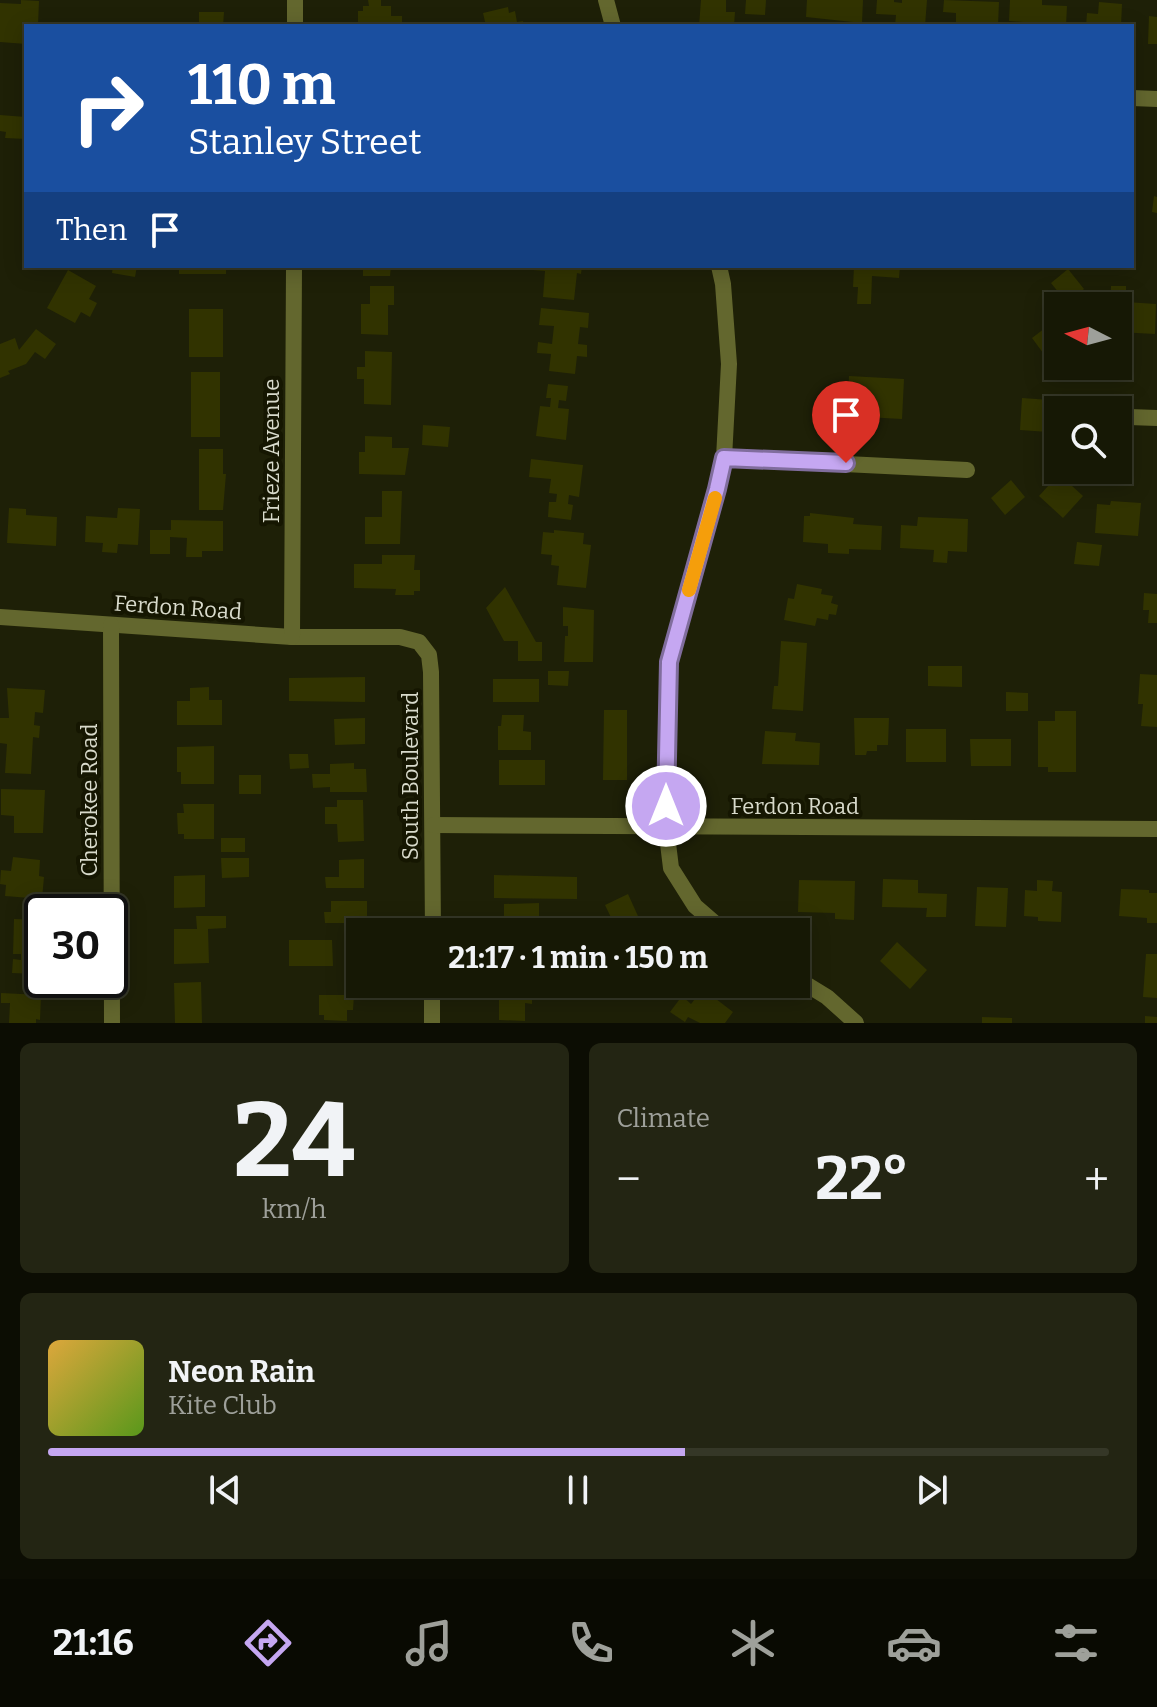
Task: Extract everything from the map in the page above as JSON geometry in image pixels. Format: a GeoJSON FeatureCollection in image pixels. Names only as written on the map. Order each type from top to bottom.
{"type":"FeatureCollection","features":[{"type":"Feature","properties":{"kind":"street"},"geometry":{"type":"LineString","coordinates":[[295,0],[295,24]]}},
{"type":"Feature","properties":{"kind":"street"},"geometry":{"type":"LineString","coordinates":[[606,0],[612,24]]}},
{"type":"Feature","properties":{"kind":"street"},"geometry":{"type":"LineString","coordinates":[[1134,98],[1157,99]]}},
{"type":"Feature","properties":{"kind":"street","name":"Frieze Avenue"},"geometry":{"type":"LineString","coordinates":[[292,637],[294,268]]}},
{"type":"Feature","properties":{"kind":"street"},"geometry":{"type":"LineString","coordinates":[[709,918],[695,906],[671,868],[666,827],[669,662],[724,458],[729,364],[719,268]]}},
{"type":"Feature","properties":{"kind":"street"},"geometry":{"type":"LineString","coordinates":[[1132,417],[1157,418]]}},
{"type":"Feature","properties":{"kind":"street"},"geometry":{"type":"LineString","coordinates":[[724,458],[967,470]]}},
{"type":"Feature","properties":{"kind":"street","name":"Ferdon Road"},"geometry":{"type":"LineString","coordinates":[[0,617],[292,637],[400,637]]}},
{"type":"Feature","properties":{"kind":"street","name":"Cherokee Road"},"geometry":{"type":"LineString","coordinates":[[111,625],[112,1023]]}},
{"type":"Feature","properties":{"kind":"street","name":"South Boulevard"},"geometry":{"type":"LineString","coordinates":[[400,637],[419,642],[429,655],[433,918]]}},
{"type":"Feature","properties":{"kind":"street","name":"Ferdon Road"},"geometry":{"type":"LineString","coordinates":[[433,825],[1157,829]]}},
{"type":"Feature","properties":{"kind":"street"},"geometry":{"type":"LineString","coordinates":[[810,987],[856,1023]]}},
{"type":"Feature","properties":{"kind":"street"},"geometry":{"type":"LineString","coordinates":[[432,998],[432,1023]]}},
{"type":"Feature","properties":{"kind":"building"},"geometry":{"type":"Polygon","coordinates":[[[21,0],[39,1],[38,24],[24,24],[24,44],[0,42],[0,3],[21,4],[21,0]]]}},
{"type":"Feature","properties":{"kind":"building"},"geometry":{"type":"Polygon","coordinates":[[[368,0],[381,0],[381,6],[391,6],[391,16],[402,16],[402,24],[358,24],[358,11],[363,11],[363,6],[369,6],[368,0]]]}},
{"type":"Feature","properties":{"kind":"building"},"geometry":{"type":"Polygon","coordinates":[[[701,0],[726,0],[726,12],[735,12],[734,24],[699,24],[701,0]]]}},
{"type":"Feature","properties":{"kind":"building"},"geometry":{"type":"Polygon","coordinates":[[[746,0],[766,0],[765,15],[745,14],[746,0]]]}},
{"type":"Feature","properties":{"kind":"building"},"geometry":{"type":"Polygon","coordinates":[[[807,0],[863,0],[862,23],[806,17],[807,0]]]}},
{"type":"Feature","properties":{"kind":"building"},"geometry":{"type":"Polygon","coordinates":[[[877,0],[902,3],[902,0],[927,0],[925,24],[895,24],[896,15],[876,14],[877,0]]]}},
{"type":"Feature","properties":{"kind":"building"},"geometry":{"type":"Polygon","coordinates":[[[944,0],[999,2],[998,24],[956,24],[956,13],[943,12],[944,0]]]}},
{"type":"Feature","properties":{"kind":"building"},"geometry":{"type":"Polygon","coordinates":[[[1010,0],[1042,0],[1042,5],[1067,6],[1066,24],[1009,21],[1010,0]]]}},
{"type":"Feature","properties":{"kind":"building"},"geometry":{"type":"Polygon","coordinates":[[[1099,2],[1122,4],[1121,24],[1086,24],[1087,13],[1098,14],[1099,2]]]}},
{"type":"Feature","properties":{"kind":"building"},"geometry":{"type":"Polygon","coordinates":[[[508,7],[509,13],[515,11],[517,22],[523,21],[524,24],[486,24],[483,13],[508,7]]]}},
{"type":"Feature","properties":{"kind":"building"},"geometry":{"type":"Polygon","coordinates":[[[199,12],[224,12],[223,24],[199,24],[199,12]]]}},
{"type":"Feature","properties":{"kind":"building"},"geometry":{"type":"Polygon","coordinates":[[[1149,16],[1157,17],[1157,44],[1148,44],[1149,16]]]}},
{"type":"Feature","properties":{"kind":"building"},"geometry":{"type":"Polygon","coordinates":[[[0,115],[24,117],[24,139],[5,138],[6,132],[0,131],[0,115]]]}},
{"type":"Feature","properties":{"kind":"building"},"geometry":{"type":"Polygon","coordinates":[[[1154,196],[1157,197],[1157,213],[1152,212],[1154,196]]]}},
{"type":"Feature","properties":{"kind":"building"},"geometry":{"type":"Polygon","coordinates":[[[113,268],[137,268],[135,277],[112,273],[113,268]]]}},
{"type":"Feature","properties":{"kind":"building"},"geometry":{"type":"Polygon","coordinates":[[[179,268],[226,268],[226,274],[179,274],[179,268]]]}},
{"type":"Feature","properties":{"kind":"building"},"geometry":{"type":"Polygon","coordinates":[[[363,268],[391,268],[390,276],[363,276],[363,268]]]}},
{"type":"Feature","properties":{"kind":"building"},"geometry":{"type":"Polygon","coordinates":[[[582,268],[581,274],[577,273],[574,300],[543,297],[545,271],[533,270],[582,268]]]}},
{"type":"Feature","properties":{"kind":"building"},"geometry":{"type":"Polygon","coordinates":[[[854,268],[900,268],[899,278],[872,276],[871,304],[857,304],[858,287],[853,287],[854,268]]]}},
{"type":"Feature","properties":{"kind":"building"},"geometry":{"type":"Polygon","coordinates":[[[1068,269],[1084,289],[1080,292],[1058,292],[1051,283],[1068,269]]]}},
{"type":"Feature","properties":{"kind":"building"},"geometry":{"type":"Polygon","coordinates":[[[68,270],[96,286],[89,299],[97,303],[90,317],[81,312],[75,323],[47,308],[68,270]]]}},
{"type":"Feature","properties":{"kind":"building"},"geometry":{"type":"Polygon","coordinates":[[[370,286],[394,286],[394,305],[388,305],[388,335],[361,334],[361,304],[370,304],[370,286]]]}},
{"type":"Feature","properties":{"kind":"building"},"geometry":{"type":"Polygon","coordinates":[[[1111,286],[1126,286],[1126,292],[1111,292],[1111,286]]]}},
{"type":"Feature","properties":{"kind":"building"},"geometry":{"type":"Polygon","coordinates":[[[1132,302],[1156,304],[1155,334],[1132,333],[1132,302]]]}},
{"type":"Feature","properties":{"kind":"building"},"geometry":{"type":"Polygon","coordinates":[[[541,308],[589,313],[588,328],[580,327],[578,344],[587,345],[587,357],[577,356],[575,374],[549,371],[551,354],[537,353],[538,342],[552,344],[554,326],[539,325],[541,308]]]}},
{"type":"Feature","properties":{"kind":"building"},"geometry":{"type":"Polygon","coordinates":[[[189,309],[223,309],[223,357],[189,357],[189,309]]]}},
{"type":"Feature","properties":{"kind":"building"},"geometry":{"type":"Polygon","coordinates":[[[36,329],[56,344],[45,359],[35,352],[26,364],[0,378],[0,344],[15,338],[19,350],[36,329]]]}},
{"type":"Feature","properties":{"kind":"building"},"geometry":{"type":"Polygon","coordinates":[[[1044,329],[1044,354],[1032,338],[1044,329]]]}},
{"type":"Feature","properties":{"kind":"building"},"geometry":{"type":"Polygon","coordinates":[[[365,351],[392,352],[391,405],[364,404],[364,379],[357,379],[357,367],[365,367],[365,351]]]}},
{"type":"Feature","properties":{"kind":"building"},"geometry":{"type":"Polygon","coordinates":[[[191,372],[220,372],[220,437],[191,437],[191,372]]]}},
{"type":"Feature","properties":{"kind":"building"},"geometry":{"type":"Polygon","coordinates":[[[849,376],[904,379],[902,419],[847,416],[849,376]]]}},
{"type":"Feature","properties":{"kind":"building"},"geometry":{"type":"Polygon","coordinates":[[[548,384],[568,386],[566,401],[559,400],[558,408],[569,409],[566,440],[536,436],[540,406],[550,407],[551,398],[546,398],[548,384]]]}},
{"type":"Feature","properties":{"kind":"building"},"geometry":{"type":"Polygon","coordinates":[[[1022,398],[1044,400],[1044,432],[1020,430],[1022,398]]]}},
{"type":"Feature","properties":{"kind":"building"},"geometry":{"type":"Polygon","coordinates":[[[423,425],[450,427],[448,447],[422,445],[423,425]]]}},
{"type":"Feature","properties":{"kind":"building"},"geometry":{"type":"Polygon","coordinates":[[[365,436],[392,437],[392,448],[409,448],[405,475],[359,474],[359,452],[365,452],[365,436]]]}},
{"type":"Feature","properties":{"kind":"building"},"geometry":{"type":"Polygon","coordinates":[[[199,449],[223,449],[223,474],[226,474],[223,510],[199,510],[199,449]]]}},
{"type":"Feature","properties":{"kind":"building"},"geometry":{"type":"Polygon","coordinates":[[[531,459],[583,465],[579,497],[569,495],[568,504],[573,505],[571,520],[548,517],[549,502],[556,502],[557,494],[549,493],[551,479],[529,477],[531,459]]]}},
{"type":"Feature","properties":{"kind":"building"},"geometry":{"type":"Polygon","coordinates":[[[1011,480],[1025,497],[1005,515],[991,498],[1011,480]]]}},
{"type":"Feature","properties":{"kind":"building"},"geometry":{"type":"Polygon","coordinates":[[[1050,484],[1070,484],[1083,496],[1063,518],[1039,496],[1050,484]]]}},
{"type":"Feature","properties":{"kind":"building"},"geometry":{"type":"Polygon","coordinates":[[[382,491],[402,491],[400,544],[365,544],[365,517],[382,517],[382,491]]]}},
{"type":"Feature","properties":{"kind":"building"},"geometry":{"type":"Polygon","coordinates":[[[1111,501],[1141,503],[1138,536],[1095,533],[1097,504],[1110,505],[1111,501]]]}},
{"type":"Feature","properties":{"kind":"building"},"geometry":{"type":"Polygon","coordinates":[[[9,508],[26,509],[26,515],[57,517],[56,546],[7,543],[9,508]]]}},
{"type":"Feature","properties":{"kind":"building"},"geometry":{"type":"Polygon","coordinates":[[[118,508],[140,509],[138,545],[118,544],[117,553],[102,552],[103,543],[85,542],[86,516],[117,518],[118,508]]]}},
{"type":"Feature","properties":{"kind":"building"},"geometry":{"type":"Polygon","coordinates":[[[810,513],[854,518],[853,524],[882,526],[881,550],[849,549],[849,554],[828,553],[828,544],[803,542],[804,516],[810,516],[810,513]]]}},
{"type":"Feature","properties":{"kind":"building"},"geometry":{"type":"Polygon","coordinates":[[[918,517],[968,519],[967,552],[948,551],[947,563],[933,562],[934,550],[900,548],[901,525],[917,526],[918,517]]]}},
{"type":"Feature","properties":{"kind":"building"},"geometry":{"type":"Polygon","coordinates":[[[171,520],[223,521],[223,551],[202,551],[202,557],[186,557],[187,538],[170,537],[170,554],[150,554],[150,530],[171,530],[171,520]]]}},
{"type":"Feature","properties":{"kind":"building"},"geometry":{"type":"Polygon","coordinates":[[[554,530],[584,533],[583,544],[591,545],[586,588],[557,585],[559,566],[551,565],[552,555],[541,554],[543,532],[554,533],[554,530]]]}},
{"type":"Feature","properties":{"kind":"building"},"geometry":{"type":"Polygon","coordinates":[[[1077,542],[1102,545],[1099,566],[1074,564],[1077,542]]]}},
{"type":"Feature","properties":{"kind":"building"},"geometry":{"type":"Polygon","coordinates":[[[382,555],[415,555],[414,570],[420,570],[420,591],[414,591],[414,595],[395,595],[396,589],[354,588],[354,564],[382,564],[382,555]]]}},
{"type":"Feature","properties":{"kind":"building"},"geometry":{"type":"Polygon","coordinates":[[[797,584],[822,589],[821,594],[833,596],[831,603],[838,605],[836,615],[829,614],[828,620],[817,618],[815,626],[784,620],[788,598],[794,599],[797,584]]]}},
{"type":"Feature","properties":{"kind":"building"},"geometry":{"type":"Polygon","coordinates":[[[505,587],[536,642],[542,642],[542,661],[518,661],[518,641],[504,641],[486,608],[505,587]]]}},
{"type":"Feature","properties":{"kind":"building"},"geometry":{"type":"Polygon","coordinates":[[[1144,593],[1157,594],[1157,623],[1148,623],[1149,610],[1143,610],[1144,593]]]}},
{"type":"Feature","properties":{"kind":"building"},"geometry":{"type":"Polygon","coordinates":[[[563,607],[594,610],[593,662],[564,662],[568,626],[563,626],[563,607]]]}},
{"type":"Feature","properties":{"kind":"building"},"geometry":{"type":"Polygon","coordinates":[[[781,641],[807,643],[803,711],[772,709],[774,686],[778,686],[781,641]]]}},
{"type":"Feature","properties":{"kind":"building"},"geometry":{"type":"Polygon","coordinates":[[[928,666],[962,666],[962,687],[928,686],[928,666]]]}},
{"type":"Feature","properties":{"kind":"building"},"geometry":{"type":"Polygon","coordinates":[[[548,671],[569,671],[568,686],[548,685],[548,671]]]}},
{"type":"Feature","properties":{"kind":"building"},"geometry":{"type":"Polygon","coordinates":[[[1140,674],[1157,675],[1157,727],[1141,726],[1143,704],[1138,704],[1140,674]]]}},
{"type":"Feature","properties":{"kind":"building"},"geometry":{"type":"Polygon","coordinates":[[[365,677],[365,702],[289,701],[289,678],[365,677]]]}},
{"type":"Feature","properties":{"kind":"building"},"geometry":{"type":"Polygon","coordinates":[[[493,679],[539,679],[539,702],[493,702],[493,679]]]}},
{"type":"Feature","properties":{"kind":"building"},"geometry":{"type":"Polygon","coordinates":[[[209,687],[209,700],[222,700],[222,725],[177,725],[177,701],[190,701],[190,688],[209,687]]]}},
{"type":"Feature","properties":{"kind":"building"},"geometry":{"type":"Polygon","coordinates":[[[7,688],[45,690],[43,713],[35,712],[34,725],[40,726],[39,738],[33,737],[31,774],[5,773],[7,744],[0,743],[0,718],[9,718],[7,688]]]}},
{"type":"Feature","properties":{"kind":"building"},"geometry":{"type":"Polygon","coordinates":[[[1006,692],[1028,693],[1028,711],[1006,711],[1006,692]]]}},
{"type":"Feature","properties":{"kind":"building"},"geometry":{"type":"Polygon","coordinates":[[[604,710],[627,710],[627,780],[603,780],[604,710]]]}},
{"type":"Feature","properties":{"kind":"building"},"geometry":{"type":"Polygon","coordinates":[[[1055,711],[1076,711],[1076,772],[1048,772],[1048,767],[1038,767],[1038,721],[1055,721],[1055,711]]]}},
{"type":"Feature","properties":{"kind":"building"},"geometry":{"type":"Polygon","coordinates":[[[502,715],[524,715],[523,731],[531,732],[531,750],[498,750],[498,726],[501,726],[502,715]]]}},
{"type":"Feature","properties":{"kind":"building"},"geometry":{"type":"Polygon","coordinates":[[[365,718],[365,744],[335,745],[334,719],[365,718]]]}},
{"type":"Feature","properties":{"kind":"building"},"geometry":{"type":"Polygon","coordinates":[[[854,718],[889,718],[888,745],[877,745],[877,751],[867,751],[866,755],[855,755],[854,718]]]}},
{"type":"Feature","properties":{"kind":"building"},"geometry":{"type":"Polygon","coordinates":[[[906,729],[946,729],[946,762],[906,762],[906,729]]]}},
{"type":"Feature","properties":{"kind":"building"},"geometry":{"type":"Polygon","coordinates":[[[765,731],[796,733],[795,741],[820,743],[819,765],[762,764],[765,731]]]}},
{"type":"Feature","properties":{"kind":"building"},"geometry":{"type":"Polygon","coordinates":[[[970,739],[1011,739],[1011,766],[971,766],[970,739]]]}},
{"type":"Feature","properties":{"kind":"building"},"geometry":{"type":"Polygon","coordinates":[[[214,746],[214,784],[181,784],[181,772],[177,772],[177,747],[214,746]]]}},
{"type":"Feature","properties":{"kind":"building"},"geometry":{"type":"Polygon","coordinates":[[[289,754],[308,754],[309,768],[290,769],[289,754]]]}},
{"type":"Feature","properties":{"kind":"building"},"geometry":{"type":"Polygon","coordinates":[[[499,760],[545,760],[545,785],[499,785],[499,760]]]}},
{"type":"Feature","properties":{"kind":"building"},"geometry":{"type":"Polygon","coordinates":[[[354,763],[354,769],[366,769],[367,792],[330,792],[330,787],[313,788],[312,774],[330,774],[330,764],[354,763]]]}},
{"type":"Feature","properties":{"kind":"building"},"geometry":{"type":"Polygon","coordinates":[[[239,775],[261,775],[261,794],[239,794],[239,775]]]}},
{"type":"Feature","properties":{"kind":"building"},"geometry":{"type":"Polygon","coordinates":[[[1,789],[45,790],[43,833],[14,833],[14,816],[1,815],[1,789]]]}},
{"type":"Feature","properties":{"kind":"building"},"geometry":{"type":"Polygon","coordinates":[[[337,800],[363,800],[364,841],[338,842],[337,824],[325,824],[325,807],[337,807],[337,800]]]}},
{"type":"Feature","properties":{"kind":"building"},"geometry":{"type":"Polygon","coordinates":[[[183,804],[214,804],[214,839],[184,839],[184,834],[178,834],[177,813],[184,813],[183,804]]]}},
{"type":"Feature","properties":{"kind":"building"},"geometry":{"type":"Polygon","coordinates":[[[221,838],[245,838],[245,852],[221,852],[221,838]]]}},
{"type":"Feature","properties":{"kind":"building"},"geometry":{"type":"Polygon","coordinates":[[[13,857],[40,860],[39,876],[44,877],[42,894],[24,894],[24,898],[5,896],[6,885],[0,884],[1,870],[11,871],[13,857]]]}},
{"type":"Feature","properties":{"kind":"building"},"geometry":{"type":"Polygon","coordinates":[[[221,858],[249,858],[249,877],[222,878],[221,858]]]}},
{"type":"Feature","properties":{"kind":"building"},"geometry":{"type":"Polygon","coordinates":[[[364,859],[364,888],[326,888],[325,877],[339,877],[339,860],[364,859]]]}},
{"type":"Feature","properties":{"kind":"building"},"geometry":{"type":"Polygon","coordinates":[[[205,875],[205,907],[174,908],[174,876],[205,875]]]}},
{"type":"Feature","properties":{"kind":"building"},"geometry":{"type":"Polygon","coordinates":[[[494,875],[577,877],[577,899],[494,898],[494,875]]]}},
{"type":"Feature","properties":{"kind":"building"},"geometry":{"type":"Polygon","coordinates":[[[883,879],[918,880],[918,893],[947,894],[946,917],[926,917],[927,908],[882,907],[883,879]]]}},
{"type":"Feature","properties":{"kind":"building"},"geometry":{"type":"Polygon","coordinates":[[[799,880],[855,881],[854,920],[835,919],[835,913],[798,912],[799,880]]]}},
{"type":"Feature","properties":{"kind":"building"},"geometry":{"type":"Polygon","coordinates":[[[1037,880],[1053,881],[1052,891],[1062,892],[1061,922],[1038,921],[1038,917],[1024,916],[1025,890],[1037,891],[1037,880]]]}},
{"type":"Feature","properties":{"kind":"building"},"geometry":{"type":"Polygon","coordinates":[[[977,887],[1008,888],[1006,927],[975,926],[977,887]]]}},
{"type":"Feature","properties":{"kind":"building"},"geometry":{"type":"Polygon","coordinates":[[[1121,889],[1157,893],[1157,923],[1147,923],[1147,918],[1119,916],[1121,889]]]}},
{"type":"Feature","properties":{"kind":"building"},"geometry":{"type":"Polygon","coordinates":[[[628,894],[639,918],[611,918],[605,905],[628,894]]]}},
{"type":"Feature","properties":{"kind":"building"},"geometry":{"type":"Polygon","coordinates":[[[331,901],[367,901],[367,918],[346,918],[346,923],[325,923],[324,912],[331,912],[331,901]]]}},
{"type":"Feature","properties":{"kind":"building"},"geometry":{"type":"Polygon","coordinates":[[[539,903],[539,918],[504,918],[504,904],[539,903]]]}},
{"type":"Feature","properties":{"kind":"building"},"geometry":{"type":"Polygon","coordinates":[[[196,916],[226,916],[226,928],[208,929],[209,963],[174,964],[174,929],[197,929],[196,916]]]}},
{"type":"Feature","properties":{"kind":"building"},"geometry":{"type":"Polygon","coordinates":[[[14,919],[24,919],[24,974],[12,973],[13,959],[21,960],[21,954],[13,954],[14,919]]]}},
{"type":"Feature","properties":{"kind":"building"},"geometry":{"type":"Polygon","coordinates":[[[289,940],[332,940],[333,966],[289,966],[289,940]]]}},
{"type":"Feature","properties":{"kind":"building"},"geometry":{"type":"Polygon","coordinates":[[[897,942],[927,970],[910,989],[880,961],[897,942]]]}},
{"type":"Feature","properties":{"kind":"building"},"geometry":{"type":"Polygon","coordinates":[[[1146,954],[1157,954],[1157,998],[1143,997],[1146,954]]]}},
{"type":"Feature","properties":{"kind":"building"},"geometry":{"type":"Polygon","coordinates":[[[201,982],[202,1023],[175,1023],[174,983],[201,982]]]}},
{"type":"Feature","properties":{"kind":"building"},"geometry":{"type":"Polygon","coordinates":[[[1,993],[41,998],[40,1020],[36,1019],[36,1023],[9,1023],[10,1003],[1,1003],[1,993]]]}},
{"type":"Feature","properties":{"kind":"building"},"geometry":{"type":"Polygon","coordinates":[[[319,995],[354,998],[353,1010],[347,1010],[347,1021],[324,1020],[324,1015],[319,1015],[319,995]]]}},
{"type":"Feature","properties":{"kind":"building"},"geometry":{"type":"Polygon","coordinates":[[[499,998],[532,998],[532,1004],[525,1003],[525,1021],[499,1020],[499,998]]]}},
{"type":"Feature","properties":{"kind":"building"},"geometry":{"type":"Polygon","coordinates":[[[680,998],[691,1004],[696,998],[715,998],[733,1012],[725,1023],[700,1023],[688,1017],[685,1022],[670,1012],[680,998]]]}},
{"type":"Feature","properties":{"kind":"building"},"geometry":{"type":"Polygon","coordinates":[[[1145,1016],[1157,1017],[1157,1023],[1145,1023],[1145,1016]]]}},
{"type":"Feature","properties":{"kind":"building"},"geometry":{"type":"Polygon","coordinates":[[[982,1017],[1012,1018],[1012,1023],[982,1023],[982,1017]]]}},
{"type":"Feature","properties":{"kind":"slow traffic"},"geometry":{"type":"LineString","coordinates":[[689,590],[715,498]]}},
{"type":"Feature","properties":{"kind":"route"},"geometry":{"type":"LineString","coordinates":[[666,806],[669,662],[724,458],[846,463]]}}]}
